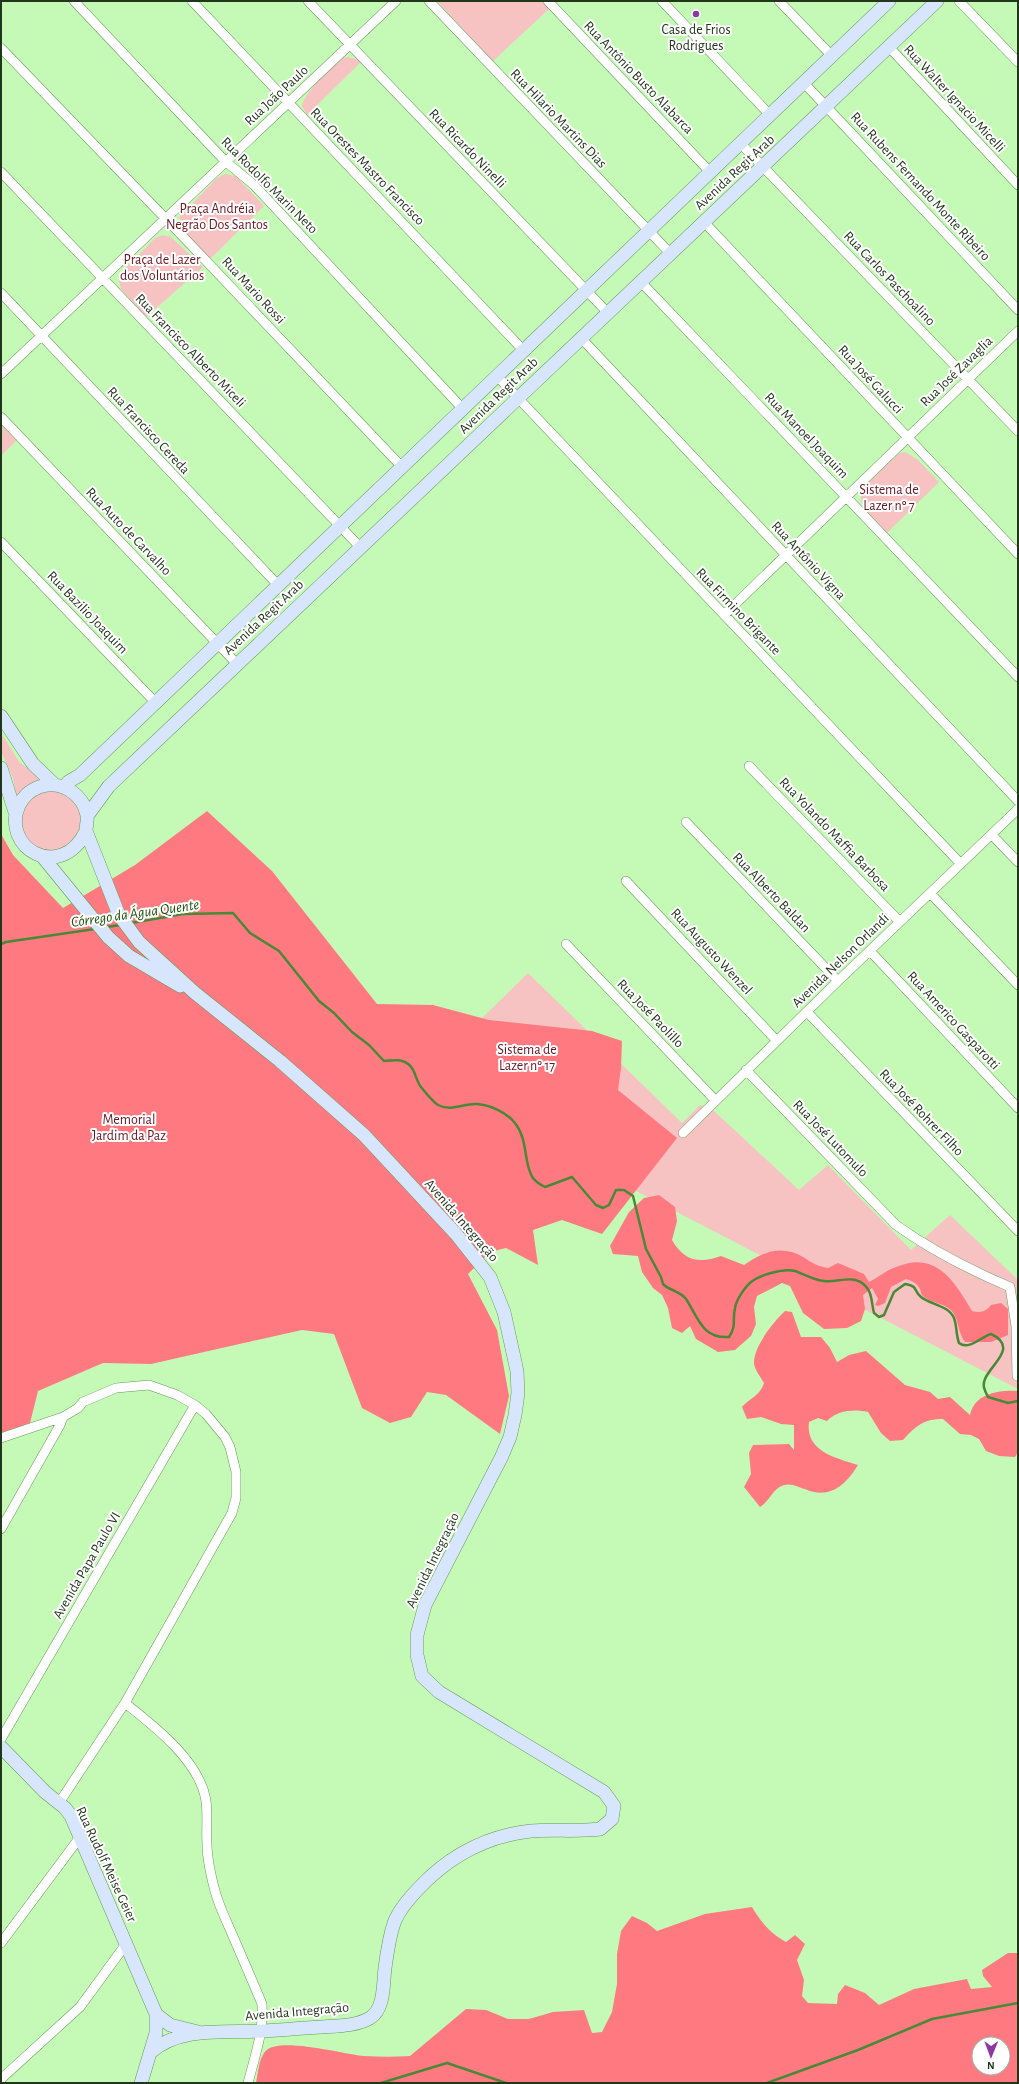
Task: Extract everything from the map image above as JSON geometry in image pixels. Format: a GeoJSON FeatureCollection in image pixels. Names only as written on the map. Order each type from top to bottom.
{"type":"FeatureCollection","features":[{"type":"Feature","properties":{"kind":"main road","name":"Avenida Regit Arab"},"geometry":{"type":"LineString","coordinates":[[60,786],[80,776],[155,702],[340,527],[462,408],[498,376],[585,291],[741,144],[888,1]]}},
{"type":"Feature","properties":{"kind":"main road","name":"Avenida Regit Arab"},"geometry":{"type":"LineString","coordinates":[[87,816],[109,786],[937,1]]}},
{"type":"Feature","properties":{"kind":"main road"},"geometry":{"type":"LineString","coordinates":[[1,716],[33,764],[81,801],[87,816],[86,831],[80,843],[70,852],[56,857],[42,856],[30,851],[21,843],[16,832],[15,812],[1,768]]}},
{"type":"Feature","properties":{"kind":"main road"},"geometry":{"type":"LineString","coordinates":[[15,812],[23,797],[32,790],[43,786],[60,786]]}},
{"type":"Feature","properties":{"kind":"main road","name":"Avenida Integração"},"geometry":{"type":"LineString","coordinates":[[86,831],[122,919],[139,942],[195,993],[280,1061],[364,1135],[456,1234],[490,1277],[504,1312],[517,1371],[518,1393],[515,1415],[510,1437],[501,1458],[425,1605],[417,1634],[417,1655],[422,1676],[439,1692],[604,1792],[614,1806],[612,1819],[600,1829],[532,1831],[510,1835],[486,1842],[448,1860],[430,1876],[404,1904],[394,1923],[388,1948],[382,1998],[378,2009],[370,2018],[337,2026],[202,2033],[172,2040],[151,2052]]}},
{"type":"Feature","properties":{"kind":"main road","name":"Avenida Integração"},"geometry":{"type":"LineString","coordinates":[[42,856],[104,933],[129,956],[166,980],[195,993]]}},
{"type":"Feature","properties":{"kind":"main road","name":"Rua Rudolf Meise Geier"},"geometry":{"type":"LineString","coordinates":[[1,1747],[44,1792],[71,1816],[156,2014]]}},
{"type":"Feature","properties":{"kind":"main road"},"geometry":{"type":"LineString","coordinates":[[141,2083],[156,2033],[156,2014]]}},
{"type":"Feature","properties":{"kind":"main road","name":"Avenida Integração"},"geometry":{"type":"LineString","coordinates":[[156,2014],[170,2025],[202,2033]]}},
{"type":"Feature","properties":{"kind":"street","name":"Rua Rodolfo Marin Neto"},"geometry":{"type":"LineString","coordinates":[[74,1],[225,161],[254,185],[462,408]]}},
{"type":"Feature","properties":{"kind":"street","name":"Rua Orestes Mastro Francisco"},"geometry":{"type":"LineString","coordinates":[[192,1],[524,351]]}},
{"type":"Feature","properties":{"kind":"street","name":"Rua Ricardo Ninelli"},"geometry":{"type":"LineString","coordinates":[[308,1],[585,291],[608,313]]}},
{"type":"Feature","properties":{"kind":"street","name":"Rua João Paulo"},"geometry":{"type":"LineString","coordinates":[[1,374],[396,1]]}},
{"type":"Feature","properties":{"kind":"street","name":"Rua Hilario Martins Dias"},"geometry":{"type":"LineString","coordinates":[[429,1],[648,232],[670,253]]}},
{"type":"Feature","properties":{"kind":"street","name":"Rua Antônio Busto Alabarca"},"geometry":{"type":"LineString","coordinates":[[548,1],[710,172]]}},
{"type":"Feature","properties":{"kind":"street"},"geometry":{"type":"LineString","coordinates":[[662,1],[770,115]]}},
{"type":"Feature","properties":{"kind":"street"},"geometry":{"type":"LineString","coordinates":[[779,1],[832,56]]}},
{"type":"Feature","properties":{"kind":"street"},"geometry":{"type":"LineString","coordinates":[[959,1],[1018,62]]}},
{"type":"Feature","properties":{"kind":"street","name":"Rua Walter Ignacio Micelli"},"geometry":{"type":"LineString","coordinates":[[889,47],[1018,185]]}},
{"type":"Feature","properties":{"kind":"street","name":"Rua Mario Rossi"},"geometry":{"type":"LineString","coordinates":[[1,48],[402,467]]}},
{"type":"Feature","properties":{"kind":"street","name":"Rua Rubens Fernando Monte Ribeiro"},"geometry":{"type":"LineString","coordinates":[[804,83],[1018,310]]}},
{"type":"Feature","properties":{"kind":"street","name":"Rua Carlos Paschoalino"},"geometry":{"type":"LineString","coordinates":[[741,144],[1018,431]]}},
{"type":"Feature","properties":{"kind":"street","name":"Rua Francisco Alberto Miceli"},"geometry":{"type":"LineString","coordinates":[[1,172],[361,548]]}},
{"type":"Feature","properties":{"kind":"street","name":"Rua José Galucci"},"geometry":{"type":"LineString","coordinates":[[704,222],[1018,554]]}},
{"type":"Feature","properties":{"kind":"street","name":"Rua Manoel Joaquim"},"geometry":{"type":"LineString","coordinates":[[641,282],[1018,677]]}},
{"type":"Feature","properties":{"kind":"street","name":"Rua Francisco Cereda"},"geometry":{"type":"LineString","coordinates":[[1,293],[278,586]]}},
{"type":"Feature","properties":{"kind":"street","name":"Rua José Zavaglia"},"geometry":{"type":"LineString","coordinates":[[724,615],[845,496],[969,380],[1018,331]]}},
{"type":"Feature","properties":{"kind":"street","name":"Rua Antônio Vigna"},"geometry":{"type":"LineString","coordinates":[[581,338],[784,555],[1018,801]]}},
{"type":"Feature","properties":{"kind":"street","name":"Rua Firmino Brigante"},"geometry":{"type":"LineString","coordinates":[[498,376],[517,399],[960,863]]}},
{"type":"Feature","properties":{"kind":"street","name":"Rua Auto de Carvalho"},"geometry":{"type":"LineString","coordinates":[[1,418],[216,644],[237,664]]}},
{"type":"Feature","properties":{"kind":"street","name":"Rua Bazilio Joaquim"},"geometry":{"type":"LineString","coordinates":[[1,542],[155,702]]}},
{"type":"Feature","properties":{"kind":"street","name":"Rua Yolando Maffia Barbosa"},"geometry":{"type":"LineString","coordinates":[[749,766],[900,922]]}},
{"type":"Feature","properties":{"kind":"street","name":"Avenida Nelson Orlandi"},"geometry":{"type":"LineString","coordinates":[[683,1133],[715,1100],[960,863],[992,835],[1018,809]]}},
{"type":"Feature","properties":{"kind":"street","name":"Rua Alberto Baldan"},"geometry":{"type":"LineString","coordinates":[[686,822],[838,981]]}},
{"type":"Feature","properties":{"kind":"street"},"geometry":{"type":"LineString","coordinates":[[992,835],[1018,862]]}},
{"type":"Feature","properties":{"kind":"street","name":"Rua Augusto Wenzel"},"geometry":{"type":"LineString","coordinates":[[626,881],[777,1041]]}},
{"type":"Feature","properties":{"kind":"street"},"geometry":{"type":"LineString","coordinates":[[930,893],[1018,985]]}},
{"type":"Feature","properties":{"kind":"street","name":"Rua José Paolillo"},"geometry":{"type":"LineString","coordinates":[[566,944],[715,1100]]}},
{"type":"Feature","properties":{"kind":"street","name":"Rua Americo Gasparotti"},"geometry":{"type":"LineString","coordinates":[[870,951],[1018,1108]]}},
{"type":"Feature","properties":{"kind":"street","name":"Rua José Rohrer Filho"},"geometry":{"type":"LineString","coordinates":[[807,1012],[1018,1231]]}},
{"type":"Feature","properties":{"kind":"street","name":"Rua José Lutomulo"},"geometry":{"type":"LineString","coordinates":[[746,1070],[896,1224],[924,1244],[986,1277],[1014,1286]]}},
{"type":"Feature","properties":{"kind":"street"},"geometry":{"type":"LineString","coordinates":[[1014,1286],[1017,1376]]}},
{"type":"Feature","properties":{"kind":"street"},"geometry":{"type":"LineString","coordinates":[[1,1438],[63,1417],[78,1408],[83,1402],[116,1388],[136,1385],[149,1386],[177,1395],[195,1405],[218,1427],[230,1447],[236,1485],[232,1513],[125,1703],[58,1803]]}},
{"type":"Feature","properties":{"kind":"street","name":"Avenida Papa Paulo VI"},"geometry":{"type":"LineString","coordinates":[[1,1739],[195,1405]]}},
{"type":"Feature","properties":{"kind":"street"},"geometry":{"type":"LineString","coordinates":[[1,1530],[63,1417]]}},
{"type":"Feature","properties":{"kind":"street"},"geometry":{"type":"LineString","coordinates":[[125,1703],[154,1725],[169,1739],[192,1768],[201,1784],[206,1800],[208,1828],[206,1843],[209,1869],[219,1904],[262,2004],[262,2031],[248,2083]]}},
{"type":"Feature","properties":{"kind":"street"},"geometry":{"type":"LineString","coordinates":[[1,1943],[80,1837]]}},
{"type":"Feature","properties":{"kind":"street"},"geometry":{"type":"LineString","coordinates":[[1,2080],[80,2007],[126,1944]]}},
{"type":"Feature","properties":{"kind":"green space"},"geometry":{"type":"Polygon","coordinates":[[[437,1],[542,1],[549,9],[492,62],[437,1]]]}},
{"type":"Feature","properties":{"kind":"green space"},"geometry":{"type":"Polygon","coordinates":[[[346,57],[358,59],[361,62],[307,115],[302,106],[308,94],[328,71],[346,57]]]}},
{"type":"Feature","properties":{"kind":"green space","name":"Praça Andréia Negrão Dos Santos"},"geometry":{"type":"Polygon","coordinates":[[[225,174],[236,176],[264,206],[210,259],[181,228],[179,217],[217,178],[225,174]]]}},
{"type":"Feature","properties":{"kind":"green space","name":"Praça de Lazer dos Voluntários"},"geometry":{"type":"Polygon","coordinates":[[[163,235],[171,237],[203,267],[146,317],[121,289],[118,276],[155,238],[163,235]]]}},
{"type":"Feature","properties":{"kind":"green space"},"geometry":{"type":"Polygon","coordinates":[[[1,425],[17,440],[1,456],[1,425]]]}},
{"type":"Feature","properties":{"kind":"green space","name":"Sistema de Lazer nº 7"},"geometry":{"type":"Polygon","coordinates":[[[905,452],[917,459],[939,482],[887,533],[863,507],[861,494],[864,487],[898,454],[905,452]]]}},
{"type":"Feature","properties":{"kind":"green space"},"geometry":{"type":"Polygon","coordinates":[[[1,733],[20,763],[43,779],[17,798],[13,778],[1,751],[1,733]]]}},
{"type":"Feature","properties":{"kind":"green space"},"geometry":{"type":"Polygon","coordinates":[[[51,791],[68,796],[76,804],[81,821],[76,838],[68,846],[51,851],[34,846],[26,838],[21,821],[26,804],[34,796],[51,791]]]}},
{"type":"Feature","properties":{"kind":"green space","name":"Memorial Jardim da Paz"},"geometry":{"type":"Polygon","coordinates":[[[207,811],[272,871],[377,1004],[433,1005],[489,1020],[592,1031],[622,1041],[621,1068],[618,1090],[677,1138],[602,1234],[562,1220],[533,1230],[538,1265],[506,1248],[490,1252],[468,1274],[497,1330],[509,1396],[500,1434],[446,1395],[427,1392],[411,1417],[390,1423],[362,1408],[334,1334],[302,1330],[151,1364],[103,1363],[38,1391],[30,1423],[1,1433],[1,834],[13,855],[63,908],[135,865],[207,811]]]}},
{"type":"Feature","properties":{"kind":"green space","name":"Sistema de Lazer nº 17"},"geometry":{"type":"Polygon","coordinates":[[[528,973],[682,1123],[700,1105],[714,1111],[799,1190],[828,1165],[911,1250],[950,1215],[1018,1280],[1018,1389],[536,1139],[428,1071],[528,973]]]}},
{"type":"Feature","properties":{"kind":"green space"},"geometry":{"type":"Polygon","coordinates":[[[659,1195],[675,1207],[677,1221],[672,1240],[682,1252],[693,1259],[706,1260],[721,1256],[744,1265],[765,1253],[780,1250],[795,1253],[815,1264],[828,1268],[838,1263],[864,1274],[869,1282],[892,1268],[910,1263],[922,1262],[942,1271],[951,1279],[972,1311],[983,1311],[991,1305],[1001,1303],[1008,1309],[1008,1335],[991,1342],[965,1342],[961,1336],[952,1311],[945,1306],[926,1298],[922,1295],[917,1285],[906,1279],[891,1287],[885,1303],[878,1306],[875,1305],[878,1299],[872,1288],[863,1295],[865,1309],[861,1321],[847,1328],[824,1329],[803,1313],[790,1286],[782,1283],[757,1296],[754,1307],[756,1324],[751,1336],[735,1350],[718,1352],[696,1339],[690,1326],[682,1333],[672,1328],[668,1308],[662,1295],[653,1288],[642,1272],[638,1256],[613,1254],[610,1246],[629,1212],[644,1198],[659,1195]]]}},
{"type":"Feature","properties":{"kind":"green space"},"geometry":{"type":"Polygon","coordinates":[[[785,1311],[792,1312],[801,1337],[821,1337],[830,1348],[837,1362],[849,1355],[866,1351],[905,1385],[930,1392],[938,1399],[950,1397],[970,1415],[977,1402],[982,1397],[996,1392],[1018,1391],[1018,1452],[1015,1457],[999,1456],[986,1451],[979,1439],[971,1435],[960,1434],[943,1419],[930,1420],[920,1424],[903,1440],[890,1441],[881,1433],[868,1412],[846,1411],[831,1417],[827,1421],[818,1418],[809,1422],[809,1432],[817,1447],[824,1452],[858,1465],[848,1479],[836,1489],[822,1493],[792,1485],[784,1485],[777,1489],[760,1507],[744,1487],[751,1474],[749,1453],[753,1445],[789,1444],[794,1450],[794,1425],[781,1424],[761,1417],[747,1419],[742,1407],[762,1388],[764,1383],[754,1364],[757,1350],[760,1342],[775,1321],[785,1311]]]}},
{"type":"Feature","properties":{"kind":"green space"},"geometry":{"type":"Polygon","coordinates":[[[752,1907],[766,1927],[780,1939],[786,1942],[795,1935],[805,1944],[797,1960],[804,1980],[802,1996],[808,2003],[837,2004],[838,1994],[845,1985],[865,1993],[879,2005],[914,1989],[967,1979],[971,1989],[992,1987],[983,1976],[982,1970],[1008,1953],[1018,1953],[1018,2083],[256,2083],[259,2064],[263,2055],[268,2049],[276,2046],[300,2046],[364,2056],[410,2056],[466,2009],[486,2010],[508,2019],[529,2019],[553,2012],[584,2010],[592,2033],[602,2032],[612,2012],[617,1984],[617,1954],[621,1931],[632,1916],[647,1923],[657,1931],[705,1914],[752,1907]]]}},
{"type":"Feature","properties":{"kind":"waterway","name":"Córrego da Água Quente"},"geometry":{"type":"LineString","coordinates":[[131,923],[183,914],[233,913],[250,933],[279,951],[319,1001],[334,1013],[352,1032],[369,1045],[384,1061],[400,1060],[410,1065],[421,1087],[436,1104],[448,1108],[472,1104],[488,1106],[498,1110],[512,1119],[522,1137],[530,1172],[533,1178],[539,1183],[545,1187],[572,1177],[596,1205],[603,1208],[609,1205],[616,1190],[624,1190],[633,1196],[646,1249],[661,1277],[663,1284],[684,1296],[702,1326],[707,1331],[720,1337],[729,1337],[734,1326],[734,1312],[737,1301],[746,1287],[755,1279],[784,1270],[795,1271],[824,1281],[849,1279],[858,1281],[866,1286],[870,1293],[874,1313],[879,1317],[884,1315],[894,1292],[905,1284],[914,1287],[919,1295],[925,1300],[948,1310],[954,1318],[959,1343],[963,1345],[971,1344],[991,1334],[999,1339],[1003,1344],[1003,1350],[1001,1356],[988,1373],[985,1379],[984,1388],[988,1397],[1008,1403],[1018,1401]]}},
{"type":"Feature","properties":{"kind":"waterway","name":"Córrego da Água Quente"},"geometry":{"type":"LineString","coordinates":[[106,927],[121,925]]}},
{"type":"Feature","properties":{"kind":"waterway","name":"Córrego da Água Quente"},"geometry":{"type":"LineString","coordinates":[[1,944],[95,929]]}},
{"type":"Feature","properties":{"kind":"waterway"},"geometry":{"type":"LineString","coordinates":[[767,2083],[858,2050],[932,2019],[1018,2003]]}},
{"type":"Feature","properties":{"kind":"waterway"},"geometry":{"type":"LineString","coordinates":[[381,2083],[447,2063],[506,2083]]}},
{"type":"Feature","properties":{"kind":"place","name":"Casa de Frios Rodrigues"},"geometry":{"type":"Point","coordinates":[696,14]}}]}
